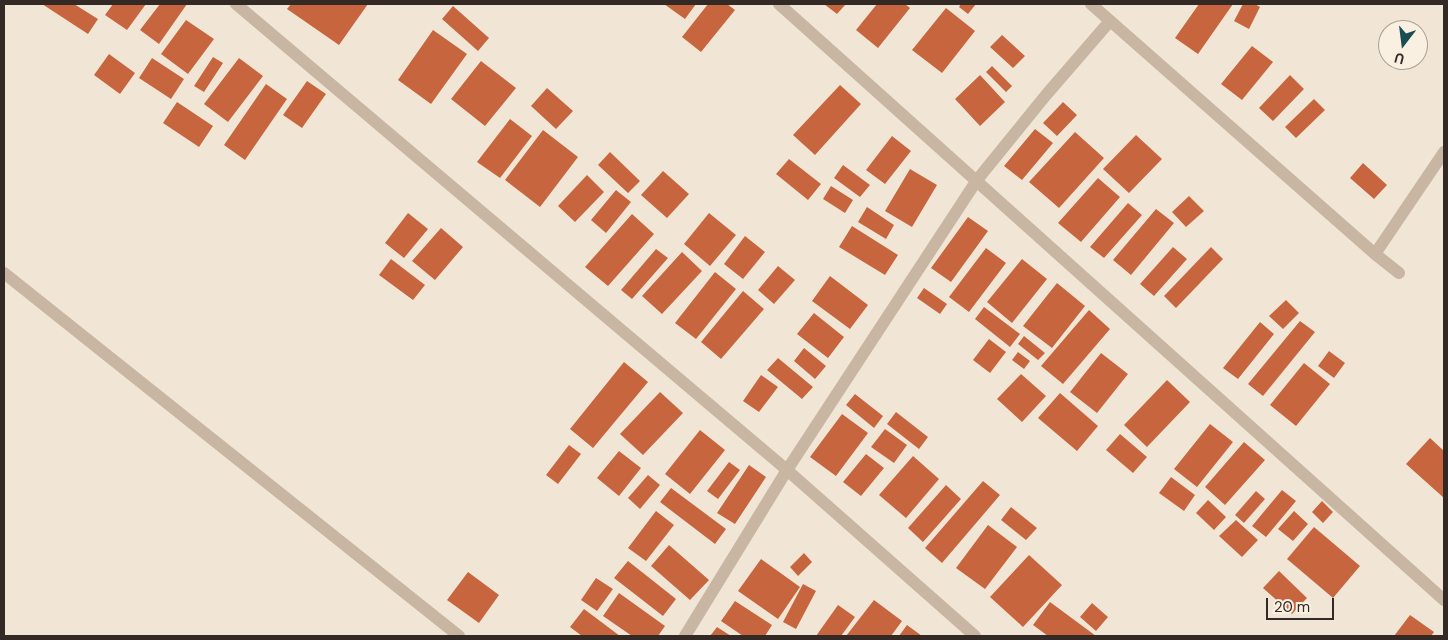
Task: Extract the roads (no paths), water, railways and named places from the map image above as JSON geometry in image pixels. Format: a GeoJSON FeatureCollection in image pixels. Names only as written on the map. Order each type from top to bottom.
{"type":"FeatureCollection","features":[{"type":"Feature","properties":{"kind":"street"},"geometry":{"type":"LineString","coordinates":[[236,4],[787,470],[975,636]]}},
{"type":"Feature","properties":{"kind":"street"},"geometry":{"type":"LineString","coordinates":[[779,4],[1444,600]]}},
{"type":"Feature","properties":{"kind":"street"},"geometry":{"type":"LineString","coordinates":[[1091,4],[1399,273]]}},
{"type":"Feature","properties":{"kind":"street"},"geometry":{"type":"LineString","coordinates":[[685,636],[787,470],[977,180],[1046,95],[1110,21]]}},
{"type":"Feature","properties":{"kind":"street"},"geometry":{"type":"LineString","coordinates":[[1375,254],[1444,152]]}},
{"type":"Feature","properties":{"kind":"street"},"geometry":{"type":"LineString","coordinates":[[4,273],[459,636]]}}]}
